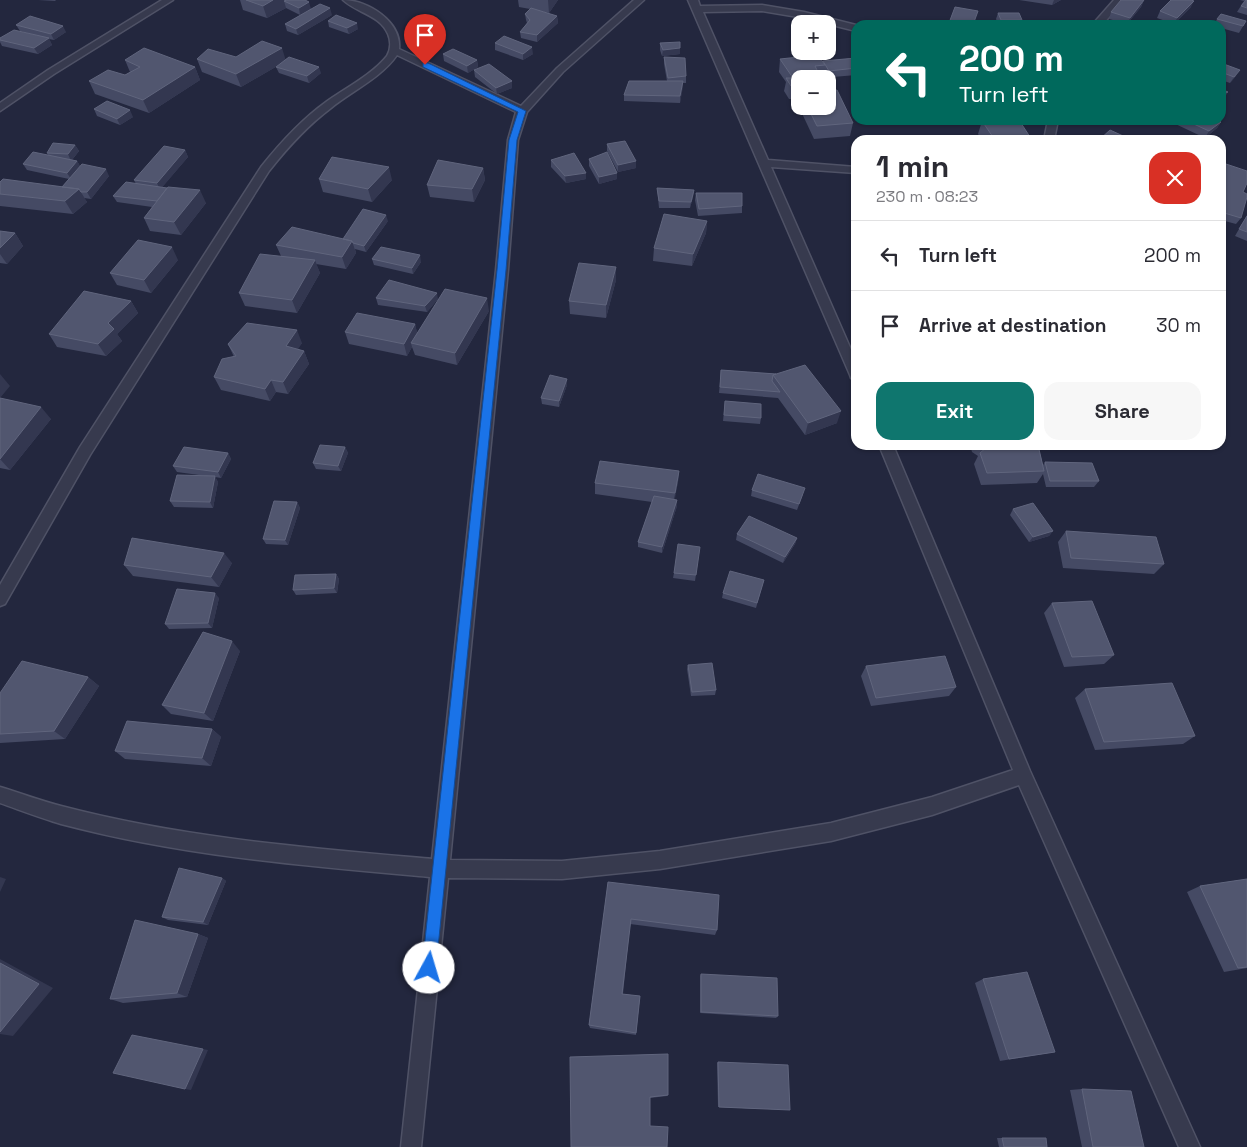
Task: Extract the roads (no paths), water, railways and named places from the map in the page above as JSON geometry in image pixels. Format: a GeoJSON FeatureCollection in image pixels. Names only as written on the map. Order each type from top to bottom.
{"type":"FeatureCollection","features":[{"type":"Feature","properties":{"kind":"street"},"geometry":{"type":"LineString","coordinates":[[0,108],[51,72],[168,0]]}},
{"type":"Feature","properties":{"kind":"street"},"geometry":{"type":"LineString","coordinates":[[0,599],[85,451],[265,169],[289,139],[319,112],[382,67],[395,51],[395,39],[392,28],[367,10],[348,0]]}},
{"type":"Feature","properties":{"kind":"street"},"geometry":{"type":"LineString","coordinates":[[411,1147],[502,270],[513,140],[522,111],[560,70],[639,0]]}},
{"type":"Feature","properties":{"kind":"street"},"geometry":{"type":"LineString","coordinates":[[1101,20],[1119,0]]}},
{"type":"Feature","properties":{"kind":"street"},"geometry":{"type":"LineString","coordinates":[[851,27],[804,15],[762,8],[694,4],[851,363]]}},
{"type":"Feature","properties":{"kind":"street"},"geometry":{"type":"LineString","coordinates":[[395,51],[522,111]]}},
{"type":"Feature","properties":{"kind":"street"},"geometry":{"type":"LineString","coordinates":[[764,162],[851,170]]}},
{"type":"Feature","properties":{"kind":"street"},"geometry":{"type":"LineString","coordinates":[[888,450],[1023,775],[1190,1147]]}},
{"type":"Feature","properties":{"kind":"street"},"geometry":{"type":"LineString","coordinates":[[0,795],[61,815],[161,836],[266,853],[439,869],[562,870],[660,860],[831,832],[932,806],[1023,775]]}}]}
